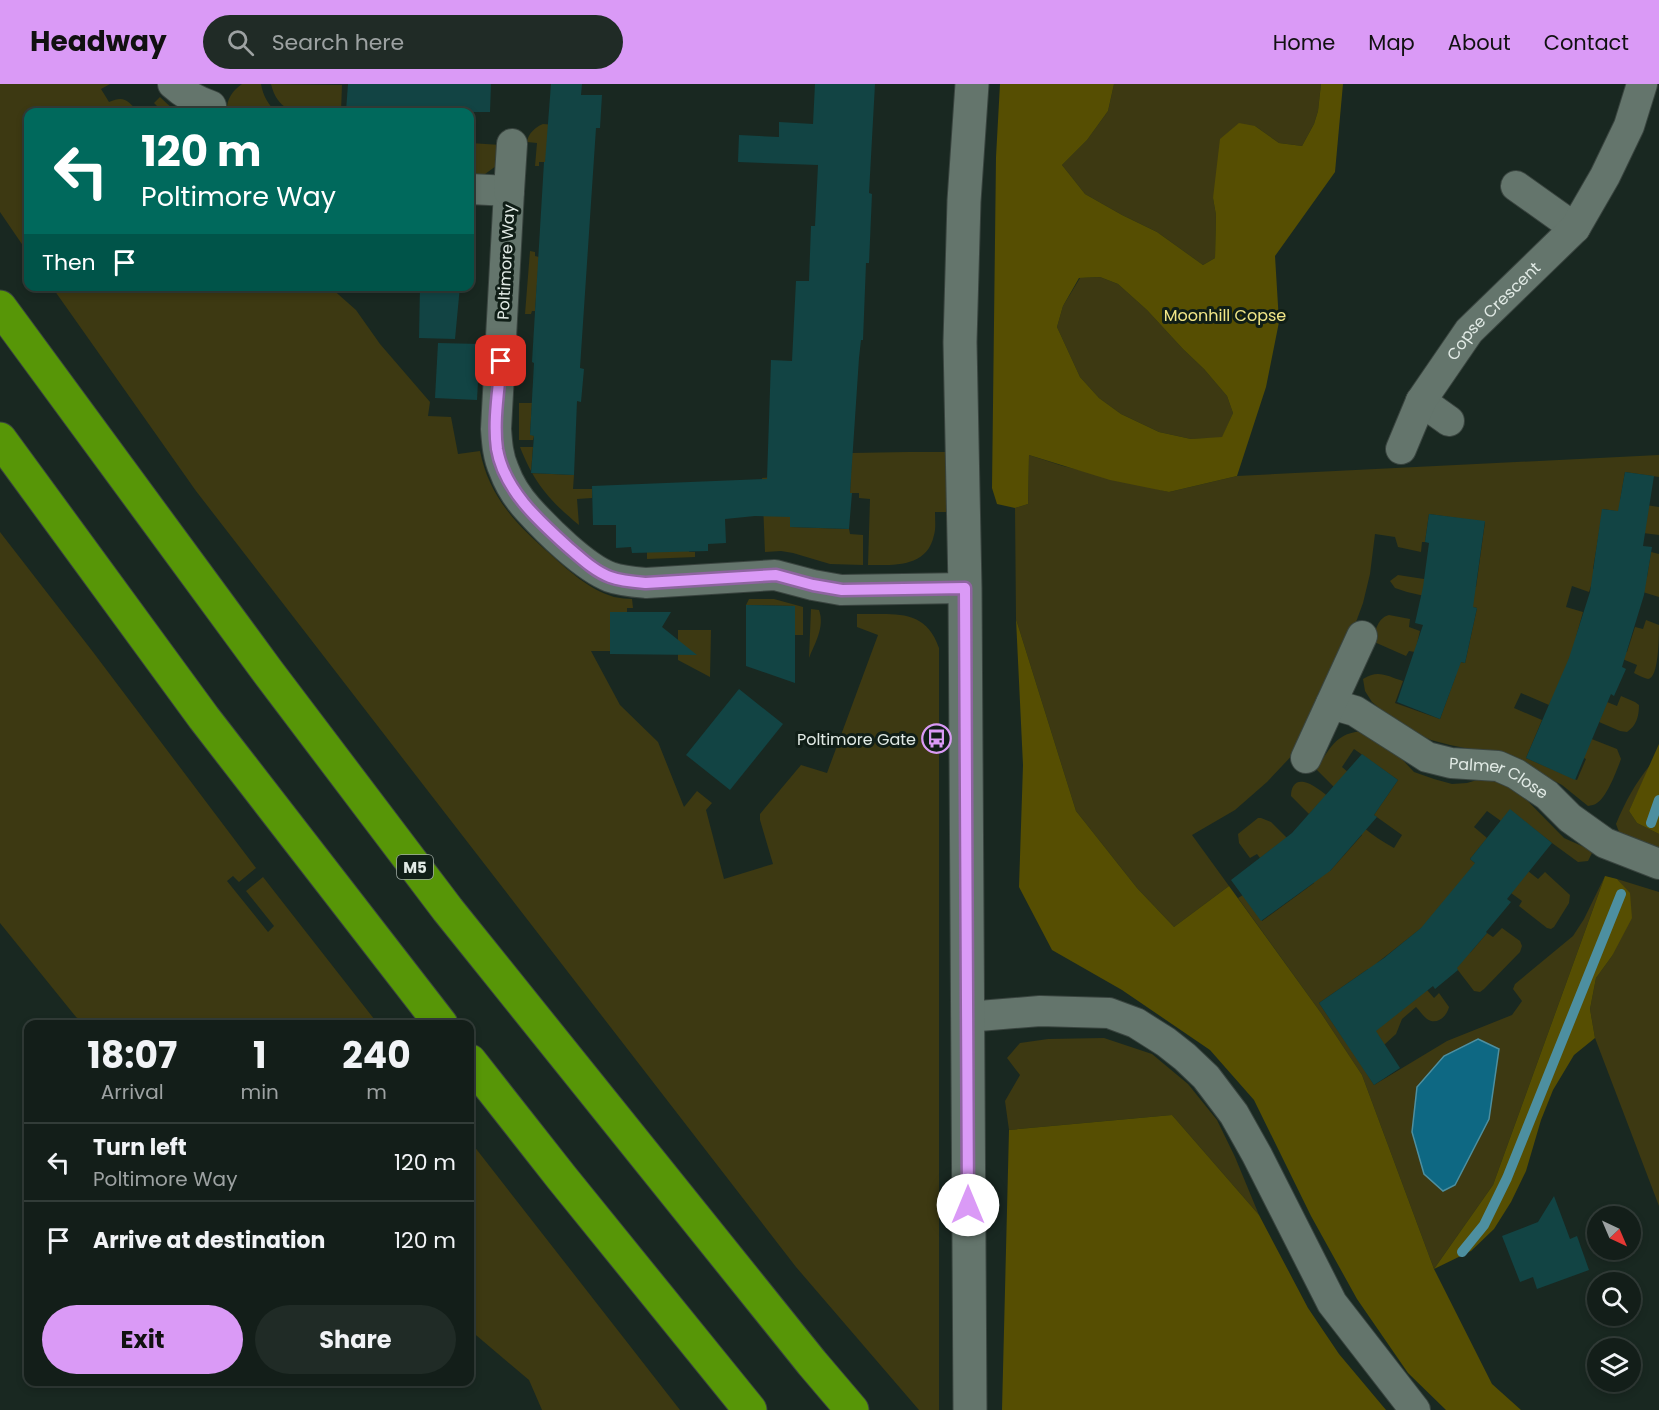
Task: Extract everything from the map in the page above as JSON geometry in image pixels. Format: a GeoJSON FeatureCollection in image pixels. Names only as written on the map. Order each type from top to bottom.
{"type":"FeatureCollection","features":[{"type":"Feature","properties":{"kind":"highway","name":"M5"},"geometry":{"type":"LineString","coordinates":[[0,307],[268,672],[441,901],[797,1345],[852,1410]]}},
{"type":"Feature","properties":{"kind":"highway"},"geometry":{"type":"LineString","coordinates":[[0,439],[204,718],[438,1020]]}},
{"type":"Feature","properties":{"kind":"highway"},"geometry":{"type":"LineString","coordinates":[[474,1066],[750,1410]]}},
{"type":"Feature","properties":{"kind":"main road"},"geometry":{"type":"LineString","coordinates":[[970,1401],[965,588],[960,342],[965,191],[972,84]]}},
{"type":"Feature","properties":{"kind":"street"},"geometry":{"type":"LineString","coordinates":[[173,84],[200,102],[216,101]]}},
{"type":"Feature","properties":{"kind":"street","name":"Copse Crescent"},"geometry":{"type":"LineString","coordinates":[[1401,449],[1421,401],[1469,331],[1575,228],[1605,176],[1624,136],[1642,84]]}},
{"type":"Feature","properties":{"kind":"street","name":"Poltimore Way"},"geometry":{"type":"LineString","coordinates":[[512,144],[496,429],[497,450],[504,470],[527,508],[577,555],[609,577],[627,582],[646,583],[776,575],[842,590],[965,588]]}},
{"type":"Feature","properties":{"kind":"street"},"geometry":{"type":"LineString","coordinates":[[1516,186],[1575,228]]}},
{"type":"Feature","properties":{"kind":"street","name":"Poltimore Way"},"geometry":{"type":"LineString","coordinates":[[474,189],[509,191]]}},
{"type":"Feature","properties":{"kind":"street"},"geometry":{"type":"LineString","coordinates":[[1421,401],[1449,421]]}},
{"type":"Feature","properties":{"kind":"street"},"geometry":{"type":"LineString","coordinates":[[1306,759],[1362,636]]}},
{"type":"Feature","properties":{"kind":"street","name":"Palmer Close"},"geometry":{"type":"LineString","coordinates":[[1331,704],[1355,711],[1427,757],[1451,764],[1498,766],[1516,774],[1547,795],[1570,818],[1605,843],[1659,864]]}},
{"type":"Feature","properties":{"kind":"street"},"geometry":{"type":"LineString","coordinates":[[967,1017],[1040,1011],[1109,1013],[1136,1023],[1185,1057],[1206,1077],[1234,1114],[1332,1303],[1415,1410]]}},
{"type":"Feature","properties":{"kind":"shaded area"},"geometry":{"type":"Polygon","coordinates":[[[0,84],[110,84],[101,89],[109,102],[122,99],[135,108],[24,108],[24,247],[0,212],[0,84]]]}},
{"type":"Feature","properties":{"kind":"shaded area"},"geometry":{"type":"Polygon","coordinates":[[[242,84],[261,84],[266,100],[273,108],[228,108],[230,96],[242,84]]]}},
{"type":"Feature","properties":{"kind":"shaded area"},"geometry":{"type":"Polygon","coordinates":[[[271,84],[342,85],[341,108],[288,108],[275,96],[271,84]]]}},
{"type":"Feature","properties":{"kind":"shaded area"},"geometry":{"type":"Polygon","coordinates":[[[1114,84],[1321,84],[1318,111],[1302,146],[1279,143],[1255,126],[1213,198],[1216,215],[1215,258],[1203,265],[1157,232],[1085,194],[1062,165],[1087,140],[1108,111],[1114,84]]]}},
{"type":"Feature","properties":{"kind":"shaded area"},"geometry":{"type":"Polygon","coordinates":[[[160,97],[172,108],[159,108],[154,103],[160,97]]]}},
{"type":"Feature","properties":{"kind":"shaded area"},"geometry":{"type":"Polygon","coordinates":[[[543,124],[557,125],[545,162],[539,162],[539,166],[535,166],[537,143],[527,142],[532,131],[543,124]]]}},
{"type":"Feature","properties":{"kind":"shaded area"},"geometry":{"type":"Polygon","coordinates":[[[474,143],[501,145],[496,166],[481,177],[474,177],[474,143]]]}},
{"type":"Feature","properties":{"kind":"shaded area"},"geometry":{"type":"Polygon","coordinates":[[[530,251],[535,252],[535,256],[539,257],[535,311],[525,314],[530,251]]]}},
{"type":"Feature","properties":{"kind":"shaded area"},"geometry":{"type":"Polygon","coordinates":[[[1100,277],[1118,284],[1147,310],[1227,396],[1233,413],[1222,438],[1191,439],[1159,432],[1121,414],[1099,398],[1080,377],[1057,327],[1063,306],[1080,278],[1100,277]]]}},
{"type":"Feature","properties":{"kind":"shaded area"},"geometry":{"type":"Polygon","coordinates":[[[55,291],[335,291],[356,310],[380,344],[430,402],[428,416],[451,417],[458,454],[480,451],[484,467],[497,495],[525,531],[587,584],[614,597],[632,599],[633,608],[627,608],[627,612],[610,613],[610,651],[591,651],[620,705],[658,742],[684,807],[697,791],[712,803],[706,810],[724,879],[773,864],[760,814],[801,765],[827,773],[878,635],[857,627],[857,614],[906,616],[916,619],[933,635],[939,648],[939,1410],[919,1410],[796,1267],[196,491],[55,291]]]}},
{"type":"Feature","properties":{"kind":"shaded area"},"geometry":{"type":"Polygon","coordinates":[[[519,403],[532,403],[530,434],[534,436],[533,440],[519,440],[519,403]]]}},
{"type":"Feature","properties":{"kind":"shaded area"},"geometry":{"type":"Polygon","coordinates":[[[520,447],[533,447],[531,471],[525,460],[520,447]]]}},
{"type":"Feature","properties":{"kind":"shaded area"},"geometry":{"type":"Polygon","coordinates":[[[948,452],[947,512],[935,512],[935,532],[930,546],[924,554],[908,562],[868,565],[870,499],[859,498],[859,493],[850,493],[852,453],[948,452]]]}},
{"type":"Feature","properties":{"kind":"shaded area"},"geometry":{"type":"Polygon","coordinates":[[[1029,455],[1063,466],[1169,492],[1237,476],[1659,455],[1659,477],[1625,472],[1620,501],[1659,507],[1659,535],[1643,533],[1646,516],[1603,509],[1593,569],[1647,577],[1651,552],[1659,554],[1659,597],[1594,577],[1589,592],[1572,586],[1566,607],[1583,612],[1576,637],[1627,652],[1635,627],[1643,629],[1646,620],[1659,625],[1658,656],[1652,677],[1648,679],[1634,673],[1637,665],[1620,658],[1551,701],[1549,705],[1521,693],[1514,708],[1542,720],[1526,758],[1577,780],[1586,759],[1576,754],[1584,736],[1617,749],[1621,759],[1608,789],[1601,800],[1588,806],[1562,785],[1509,757],[1431,740],[1412,731],[1372,702],[1365,691],[1363,679],[1373,674],[1387,676],[1403,681],[1395,703],[1440,719],[1456,675],[1423,663],[1425,654],[1465,663],[1477,608],[1407,592],[1395,588],[1390,581],[1398,575],[1476,587],[1485,522],[1429,514],[1425,542],[1422,542],[1421,552],[1398,547],[1395,537],[1375,534],[1370,574],[1363,603],[1352,633],[1298,749],[1267,782],[1235,810],[1192,835],[1229,886],[1174,927],[1137,888],[1076,811],[1016,619],[1015,508],[1028,504],[1029,455]]]}},
{"type":"Feature","properties":{"kind":"shaded area"},"geometry":{"type":"Polygon","coordinates":[[[532,473],[574,475],[573,489],[592,489],[592,498],[577,499],[579,525],[551,499],[532,473]]]}},
{"type":"Feature","properties":{"kind":"shaded area"},"geometry":{"type":"Polygon","coordinates":[[[801,475],[791,495],[790,527],[849,529],[850,534],[863,535],[863,565],[830,564],[793,553],[765,552],[762,478],[801,475]]]}},
{"type":"Feature","properties":{"kind":"shaded area"},"geometry":{"type":"Polygon","coordinates":[[[0,532],[256,868],[239,882],[233,876],[227,881],[268,932],[274,926],[246,891],[263,877],[375,1020],[80,1020],[0,923],[0,532]]]}},
{"type":"Feature","properties":{"kind":"shaded area"},"geometry":{"type":"Polygon","coordinates":[[[689,544],[689,552],[695,552],[695,557],[647,559],[647,552],[689,544]]]}},
{"type":"Feature","properties":{"kind":"shaded area"},"geometry":{"type":"Polygon","coordinates":[[[749,599],[774,599],[803,607],[803,635],[795,635],[795,606],[746,605],[749,599]]]}},
{"type":"Feature","properties":{"kind":"shaded area"},"geometry":{"type":"Polygon","coordinates":[[[811,609],[819,610],[821,623],[809,658],[811,609]]]}},
{"type":"Feature","properties":{"kind":"shaded area"},"geometry":{"type":"Polygon","coordinates":[[[1389,615],[1410,619],[1409,627],[1420,631],[1415,652],[1409,651],[1406,656],[1372,641],[1379,622],[1389,615]]]}},
{"type":"Feature","properties":{"kind":"shaded area"},"geometry":{"type":"Polygon","coordinates":[[[678,630],[711,630],[710,677],[678,660],[678,630]]]}},
{"type":"Feature","properties":{"kind":"shaded area"},"geometry":{"type":"Polygon","coordinates":[[[1621,696],[1639,705],[1636,721],[1627,732],[1599,722],[1607,702],[1617,706],[1621,696]]]}},
{"type":"Feature","properties":{"kind":"shaded area"},"geometry":{"type":"Polygon","coordinates":[[[1363,731],[1397,754],[1414,772],[1452,784],[1467,783],[1487,777],[1518,791],[1564,838],[1593,851],[1588,861],[1578,862],[1510,810],[1501,821],[1487,811],[1474,827],[1487,838],[1470,859],[1502,885],[1470,953],[1487,933],[1493,937],[1502,928],[1520,941],[1522,946],[1520,952],[1480,992],[1474,991],[1424,926],[1377,963],[1427,990],[1434,998],[1439,993],[1449,1007],[1444,1017],[1438,1021],[1431,1021],[1416,1007],[1402,1019],[1396,1034],[1385,1044],[1358,1060],[1374,1085],[1447,1041],[1512,1015],[1522,1001],[1513,989],[1515,984],[1573,936],[1605,876],[1493,1185],[1434,1269],[1362,1075],[1321,1013],[1238,898],[1243,895],[1262,921],[1314,883],[1284,840],[1260,858],[1257,854],[1250,858],[1239,843],[1238,834],[1258,818],[1271,822],[1290,841],[1330,871],[1362,835],[1322,800],[1309,814],[1291,796],[1293,787],[1298,782],[1304,782],[1317,788],[1370,833],[1394,848],[1402,835],[1374,815],[1398,780],[1354,749],[1342,767],[1349,773],[1337,790],[1316,769],[1340,738],[1363,731]],[[1368,969],[1319,1003],[1347,1044],[1387,995],[1368,969]]]}},
{"type":"Feature","properties":{"kind":"shaded area"},"geometry":{"type":"Polygon","coordinates":[[[1651,764],[1629,811],[1637,823],[1659,834],[1659,849],[1619,832],[1616,824],[1631,792],[1651,764]]]}},
{"type":"Feature","properties":{"kind":"shaded area"},"geometry":{"type":"Polygon","coordinates":[[[1528,871],[1538,879],[1545,872],[1570,895],[1569,903],[1551,929],[1519,906],[1522,901],[1511,893],[1528,871]]]}},
{"type":"Feature","properties":{"kind":"shaded area"},"geometry":{"type":"Polygon","coordinates":[[[1617,879],[1659,892],[1659,1206],[1595,1038],[1590,1009],[1596,978],[1612,956],[1629,893],[1617,879]]]}},
{"type":"Feature","properties":{"kind":"shaded area"},"geometry":{"type":"Polygon","coordinates":[[[1104,1038],[1152,1054],[1188,1084],[1217,1120],[1259,1215],[1172,1115],[1009,1130],[1005,1101],[1020,1075],[1007,1058],[1020,1043],[1048,1039],[1104,1038]]]}},
{"type":"Feature","properties":{"kind":"shaded area"},"geometry":{"type":"Polygon","coordinates":[[[474,1146],[680,1410],[542,1410],[529,1380],[474,1333],[474,1146]]]}},
{"type":"Feature","properties":{"kind":"green space","name":"Moonhill Copse"},"geometry":{"type":"Polygon","coordinates":[[[1000,84],[1114,84],[1108,111],[1087,140],[1062,165],[1085,194],[1157,232],[1203,265],[1215,258],[1216,215],[1213,198],[1220,139],[1239,123],[1255,126],[1279,143],[1302,146],[1318,111],[1321,84],[1343,84],[1335,172],[1275,256],[1279,322],[1266,387],[1237,476],[1169,492],[1110,480],[1029,455],[1028,504],[1015,508],[997,504],[992,488],[996,157],[1000,84]],[[1100,277],[1079,278],[1063,306],[1057,327],[1080,377],[1099,398],[1121,414],[1159,432],[1191,439],[1222,437],[1233,413],[1227,396],[1147,310],[1118,284],[1100,277]]]}},
{"type":"Feature","properties":{"kind":"green space"},"geometry":{"type":"Polygon","coordinates":[[[1016,619],[1076,811],[1137,888],[1174,927],[1229,886],[1321,1013],[1362,1075],[1434,1269],[1492,1384],[1521,1410],[1446,1410],[1408,1373],[1357,1299],[1311,1216],[1254,1100],[1210,1050],[1122,990],[1052,950],[1019,887],[1023,765],[1016,619]]]}},
{"type":"Feature","properties":{"kind":"green space"},"geometry":{"type":"Polygon","coordinates":[[[1659,744],[1659,834],[1637,823],[1629,811],[1659,744]]]}},
{"type":"Feature","properties":{"kind":"green space"},"geometry":{"type":"Polygon","coordinates":[[[1605,876],[1617,879],[1630,893],[1632,918],[1612,956],[1596,978],[1590,1009],[1595,1038],[1574,1055],[1553,1090],[1541,1120],[1526,1171],[1511,1202],[1494,1229],[1471,1251],[1434,1269],[1493,1185],[1605,876]]]}},
{"type":"Feature","properties":{"kind":"green space"},"geometry":{"type":"Polygon","coordinates":[[[1172,1115],[1259,1215],[1308,1308],[1339,1354],[1386,1410],[1002,1410],[1009,1130],[1172,1115]]]}},
{"type":"Feature","properties":{"kind":"water"},"geometry":{"type":"Polygon","coordinates":[[[1478,1039],[1499,1049],[1489,1119],[1455,1185],[1443,1191],[1424,1174],[1412,1132],[1417,1087],[1444,1056],[1478,1039]]]}},
{"type":"Feature","properties":{"kind":"building"},"geometry":{"type":"Polygon","coordinates":[[[348,84],[491,84],[490,112],[474,112],[474,108],[346,108],[348,84]]]}},
{"type":"Feature","properties":{"kind":"building"},"geometry":{"type":"Polygon","coordinates":[[[551,84],[582,84],[581,95],[602,95],[600,128],[596,128],[580,368],[584,369],[581,402],[577,401],[574,475],[531,473],[534,436],[530,435],[534,363],[532,362],[551,84]]]}},
{"type":"Feature","properties":{"kind":"building"},"geometry":{"type":"Polygon","coordinates":[[[815,84],[875,84],[869,193],[872,194],[869,263],[866,263],[863,340],[861,340],[859,358],[849,529],[790,527],[790,517],[755,516],[725,519],[726,543],[708,544],[708,551],[632,553],[631,547],[616,548],[616,525],[593,525],[592,486],[767,479],[771,360],[792,361],[796,281],[809,281],[811,226],[815,226],[818,165],[738,162],[739,135],[779,137],[779,122],[813,124],[815,84]]]}},
{"type":"Feature","properties":{"kind":"building"},"geometry":{"type":"Polygon","coordinates":[[[420,291],[460,291],[455,339],[419,338],[420,291]]]}},
{"type":"Feature","properties":{"kind":"building"},"geometry":{"type":"Polygon","coordinates":[[[438,343],[480,344],[477,400],[435,398],[438,343]]]}},
{"type":"Feature","properties":{"kind":"building"},"geometry":{"type":"Polygon","coordinates":[[[1625,472],[1654,476],[1643,546],[1652,547],[1644,595],[1622,667],[1626,669],[1614,696],[1611,694],[1575,780],[1526,758],[1569,658],[1590,592],[1602,509],[1618,511],[1625,472]]]}},
{"type":"Feature","properties":{"kind":"building"},"geometry":{"type":"Polygon","coordinates":[[[1429,514],[1485,521],[1473,607],[1477,608],[1465,663],[1461,662],[1440,719],[1397,702],[1423,625],[1415,623],[1429,543],[1425,542],[1429,514]]]}},
{"type":"Feature","properties":{"kind":"building"},"geometry":{"type":"Polygon","coordinates":[[[746,605],[795,606],[795,683],[746,666],[746,605]]]}},
{"type":"Feature","properties":{"kind":"building"},"geometry":{"type":"Polygon","coordinates":[[[610,612],[671,612],[662,627],[697,655],[610,654],[610,612]]]}},
{"type":"Feature","properties":{"kind":"building"},"geometry":{"type":"Polygon","coordinates":[[[739,689],[783,724],[730,790],[686,755],[739,689]]]}},
{"type":"Feature","properties":{"kind":"building"},"geometry":{"type":"Polygon","coordinates":[[[1362,754],[1398,780],[1374,815],[1377,817],[1330,871],[1261,921],[1231,880],[1292,833],[1362,754]]]}},
{"type":"Feature","properties":{"kind":"building"},"geometry":{"type":"Polygon","coordinates":[[[1510,809],[1552,843],[1507,899],[1511,902],[1457,968],[1458,970],[1435,989],[1433,986],[1376,1031],[1400,1068],[1374,1085],[1319,1003],[1384,958],[1421,928],[1475,863],[1470,859],[1510,809]]]}},
{"type":"Feature","properties":{"kind":"building"},"geometry":{"type":"Polygon","coordinates":[[[1554,1196],[1570,1239],[1577,1236],[1589,1270],[1537,1289],[1533,1277],[1520,1282],[1502,1236],[1538,1222],[1554,1196]]]}},
{"type":"Feature","properties":{"kind":"waterway"},"geometry":{"type":"LineString","coordinates":[[1651,823],[1659,800]]}},
{"type":"Feature","properties":{"kind":"waterway"},"geometry":{"type":"LineString","coordinates":[[1462,1252],[1484,1225],[1507,1178],[1621,894]]}},
{"type":"Feature","properties":{"kind":"place","name":"Poltimore Gate"},"geometry":{"type":"Point","coordinates":[937,739]}},
{"type":"Feature","properties":{"kind":"route"},"geometry":{"type":"LineString","coordinates":[[501,361],[496,429],[497,450],[504,470],[527,508],[577,555],[609,577],[627,582],[646,583],[776,575],[842,590],[965,588],[968,1205]]}}]}
